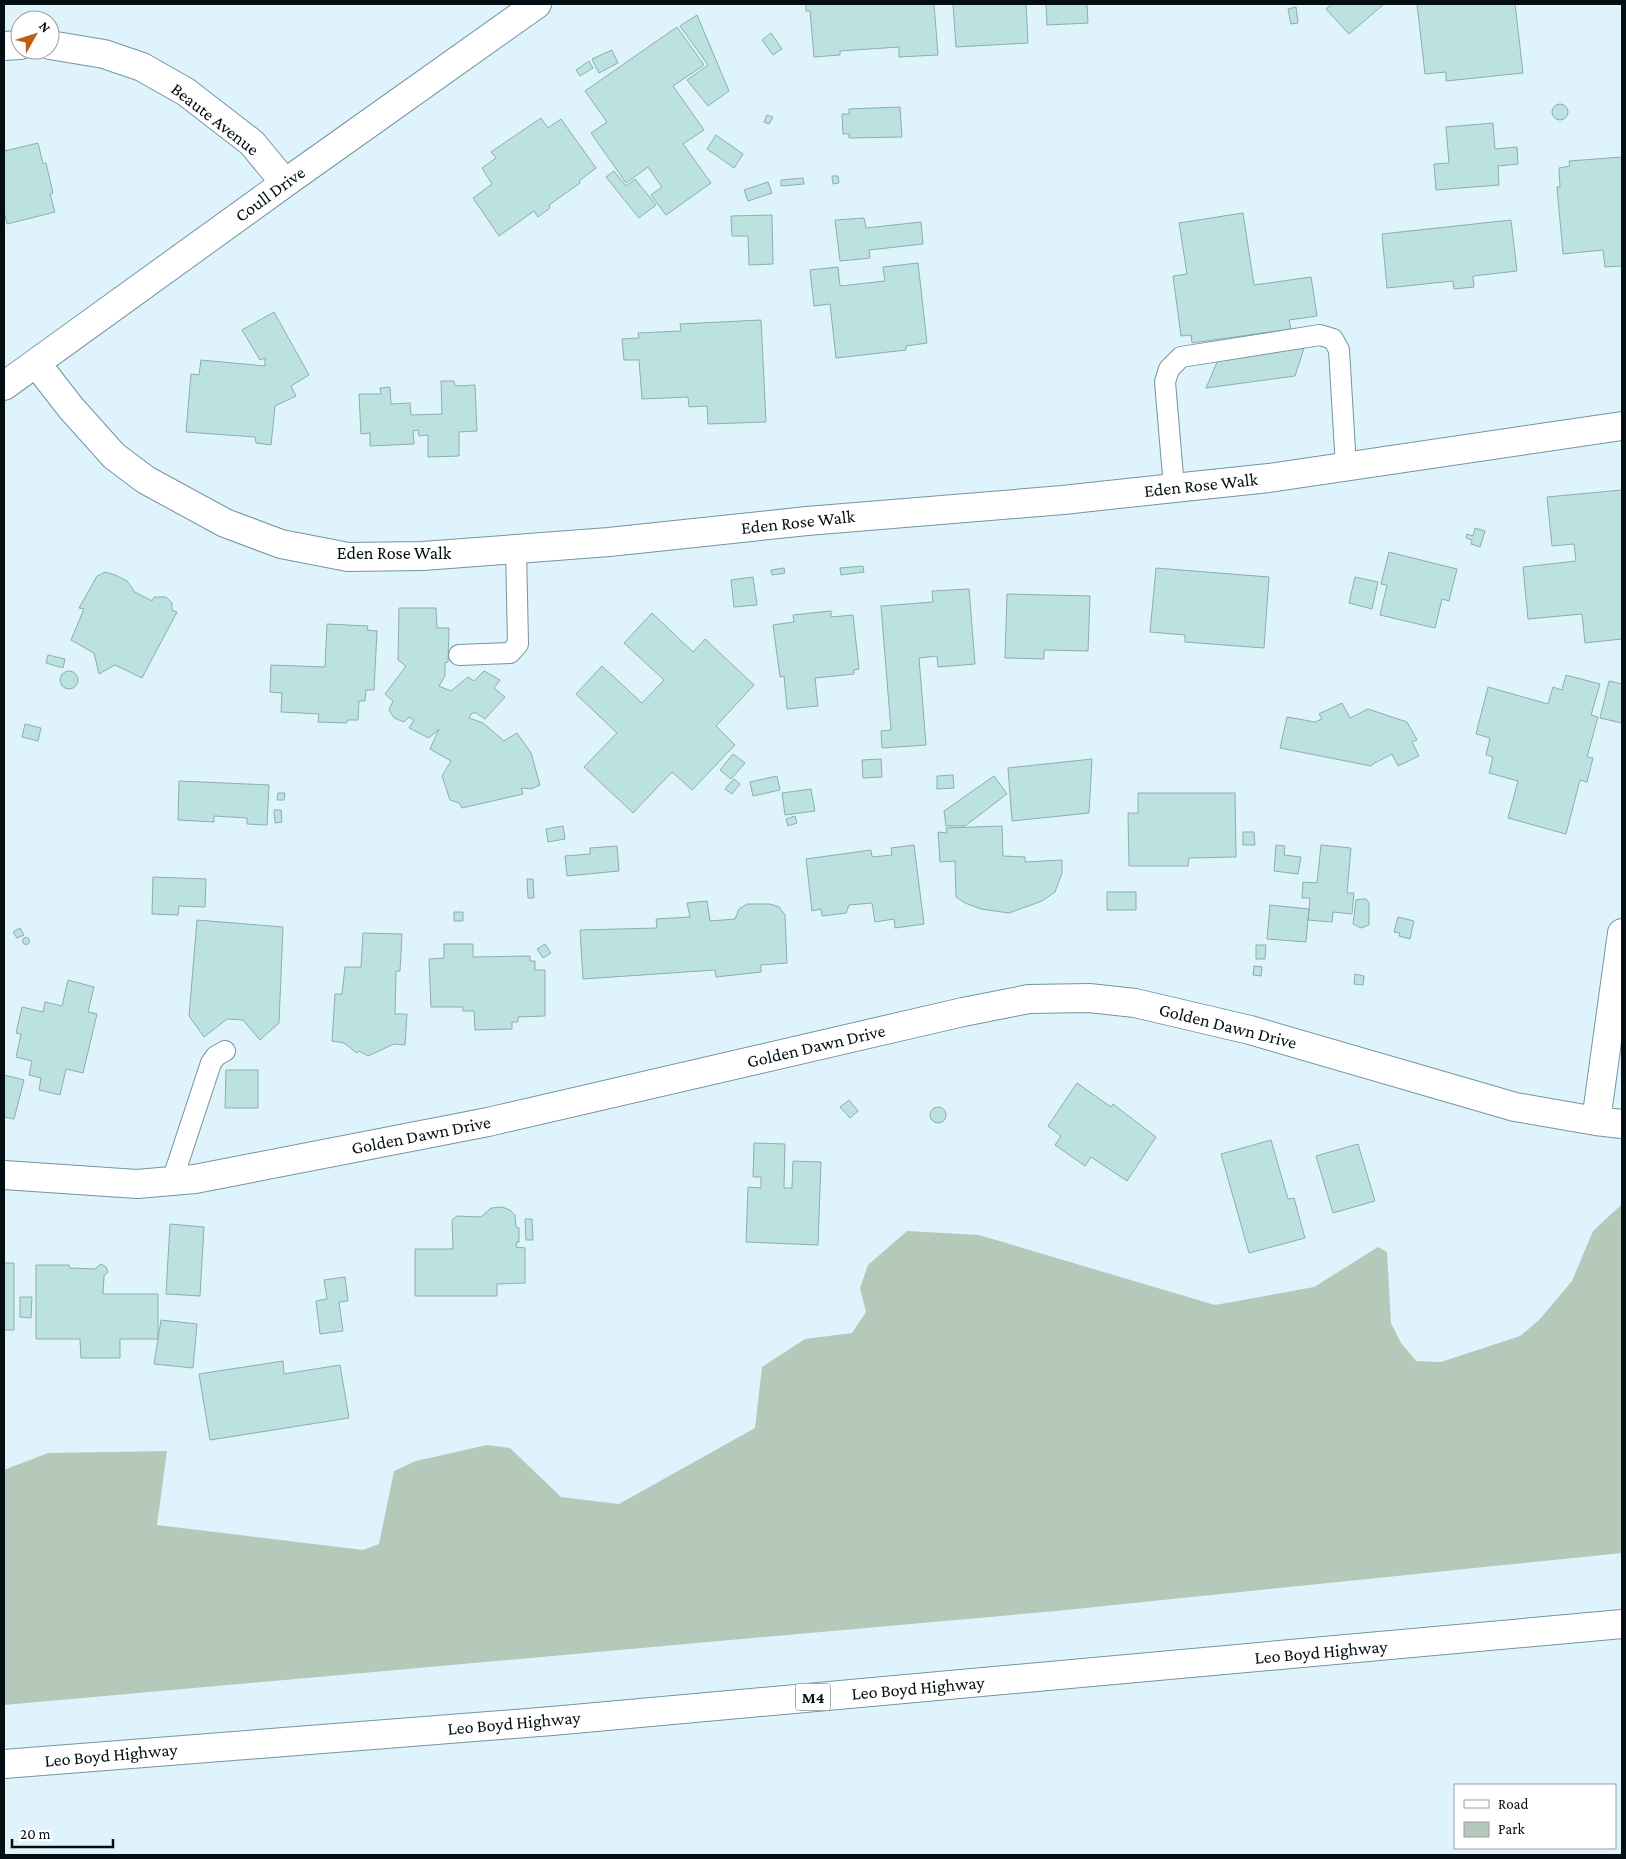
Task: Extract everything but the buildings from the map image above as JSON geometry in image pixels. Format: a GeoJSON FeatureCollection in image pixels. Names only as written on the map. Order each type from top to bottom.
{"type":"FeatureCollection","features":[{"type":"Feature","properties":{"kind":"street","name":"Coull Drive"},"geometry":{"type":"LineString","coordinates":[[4,386],[537,4]]}},
{"type":"Feature","properties":{"kind":"street","name":"Beaute Avenue"},"geometry":{"type":"LineString","coordinates":[[60,47],[104,54],[142,67],[186,92],[252,144],[285,183]]}},
{"type":"Feature","properties":{"kind":"street","name":"Eden Rose Walk"},"geometry":{"type":"LineString","coordinates":[[36,363],[70,408],[114,456],[146,480],[225,523],[281,544],[348,557],[423,556],[610,542],[807,521],[1063,500],[1269,478],[1622,426]]}},
{"type":"Feature","properties":{"kind":"street"},"geometry":{"type":"LineString","coordinates":[[1609,1123],[1622,933]]}},
{"type":"Feature","properties":{"kind":"street","name":"Golden Dawn Drive"},"geometry":{"type":"LineString","coordinates":[[4,1175],[138,1184],[195,1179],[488,1122],[962,1012],[1028,999],[1089,998],[1135,1003],[1250,1030],[1515,1107],[1609,1123]]}},
{"type":"Feature","properties":{"kind":"street","name":"Leo Boyd Highway"},"geometry":{"type":"LineString","coordinates":[[4,1764],[542,1721],[1622,1624]]}},
{"type":"Feature","properties":{"kind":"lane"},"geometry":{"type":"LineString","coordinates":[[1174,488],[1165,382],[1168,369],[1181,357],[1320,335],[1333,340],[1339,350],[1346,467]]}},
{"type":"Feature","properties":{"kind":"lane"},"geometry":{"type":"LineString","coordinates":[[459,655],[510,653],[518,644],[516,549]]}},
{"type":"Feature","properties":{"kind":"lane"},"geometry":{"type":"LineString","coordinates":[[172,1181],[211,1063],[216,1056],[226,1051]]}},
{"type":"Feature","properties":{"kind":"green space"},"geometry":{"type":"Polygon","coordinates":[[[1622,1204],[1622,1553],[1056,1611],[4,1705],[4,1470],[48,1453],[167,1451],[157,1525],[363,1550],[379,1544],[394,1471],[416,1461],[487,1445],[510,1448],[561,1497],[619,1504],[755,1428],[762,1367],[805,1339],[852,1333],[866,1312],[860,1288],[868,1265],[907,1231],[979,1235],[1215,1305],[1314,1287],[1378,1247],[1387,1252],[1391,1323],[1401,1343],[1416,1361],[1441,1362],[1520,1336],[1539,1320],[1572,1281],[1593,1231],[1622,1204]]]}}]}
